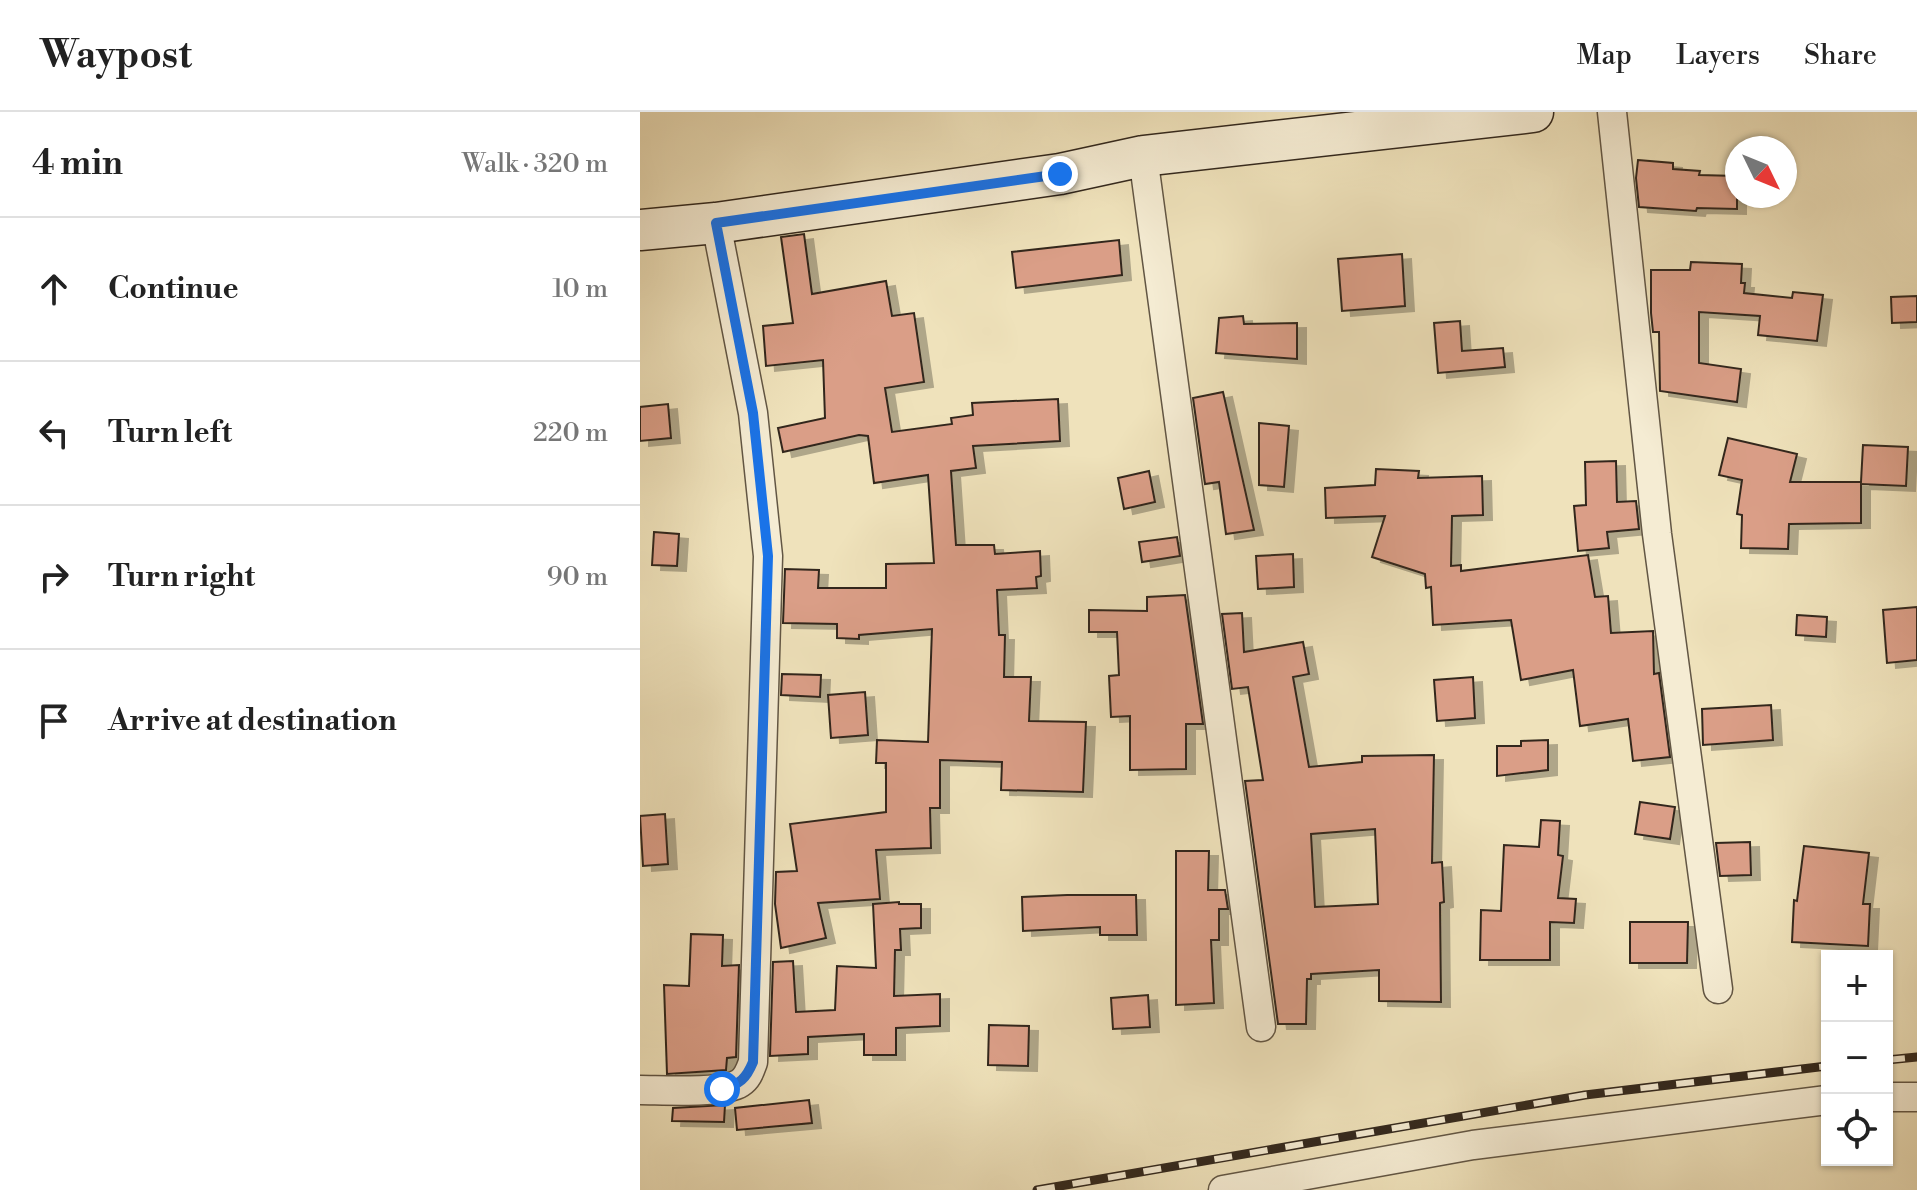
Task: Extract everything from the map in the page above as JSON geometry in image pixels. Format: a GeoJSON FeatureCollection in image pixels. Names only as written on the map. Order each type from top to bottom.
{"type":"FeatureCollection","features":[{"type":"Feature","properties":{"kind":"street"},"geometry":{"type":"LineString","coordinates":[[640,230],[716,223],[1060,174],[1143,156],[1533,112]]}},
{"type":"Feature","properties":{"kind":"street"},"geometry":{"type":"LineString","coordinates":[[1612,112],[1657,534],[1718,989]]}},
{"type":"Feature","properties":{"kind":"street"},"geometry":{"type":"LineString","coordinates":[[1143,156],[1261,1027]]}},
{"type":"Feature","properties":{"kind":"street"},"geometry":{"type":"LineString","coordinates":[[640,1090],[722,1089],[738,1084],[747,1077],[753,1062],[768,556],[753,413],[716,223]]}},
{"type":"Feature","properties":{"kind":"street"},"geometry":{"type":"LineString","coordinates":[[1893,1097],[1917,1097]]}},
{"type":"Feature","properties":{"kind":"street"},"geometry":{"type":"LineString","coordinates":[[1223,1190],[1310,1181],[1473,1145],[1821,1101]]}},
{"type":"Feature","properties":{"kind":"building"},"geometry":{"type":"Polygon","coordinates":[[[1638,160],[1673,163],[1673,169],[1700,171],[1699,175],[1725,176],[1725,208],[1737,209],[1697,208],[1696,211],[1639,207],[1638,160]]]}},
{"type":"Feature","properties":{"kind":"building"},"geometry":{"type":"Polygon","coordinates":[[[804,234],[812,294],[886,281],[892,316],[914,313],[924,382],[885,388],[892,432],[952,424],[951,418],[973,415],[972,403],[1058,399],[1060,441],[973,446],[976,468],[951,471],[956,545],[994,545],[995,554],[1040,551],[1041,576],[1036,577],[1037,588],[997,590],[999,635],[1005,635],[1004,677],[1031,677],[1029,721],[1086,722],[1083,792],[1001,790],[1002,762],[940,760],[940,808],[930,808],[931,848],[876,850],[880,899],[818,903],[826,938],[781,948],[775,904],[776,872],[797,871],[790,824],[886,812],[886,763],[876,763],[877,740],[928,742],[932,629],[859,635],[859,639],[837,638],[837,624],[783,623],[785,569],[819,570],[818,588],[886,588],[886,564],[934,563],[928,475],[874,483],[868,436],[859,435],[783,452],[778,428],[825,418],[823,360],[766,366],[763,326],[793,323],[781,237],[804,234]]]}},
{"type":"Feature","properties":{"kind":"building"},"geometry":{"type":"Polygon","coordinates":[[[1119,240],[1122,275],[1016,288],[1012,252],[1119,240]]]}},
{"type":"Feature","properties":{"kind":"building"},"geometry":{"type":"Polygon","coordinates":[[[1402,254],[1405,306],[1342,311],[1338,259],[1402,254]]]}},
{"type":"Feature","properties":{"kind":"building"},"geometry":{"type":"Polygon","coordinates":[[[1691,262],[1742,264],[1744,293],[1792,298],[1793,292],[1823,295],[1817,341],[1758,335],[1760,316],[1699,312],[1699,363],[1741,369],[1737,402],[1660,391],[1659,332],[1653,332],[1651,270],[1690,270],[1691,262]]]}},
{"type":"Feature","properties":{"kind":"building"},"geometry":{"type":"Polygon","coordinates":[[[1917,296],[1917,322],[1892,323],[1891,297],[1917,296]]]}},
{"type":"Feature","properties":{"kind":"building"},"geometry":{"type":"Polygon","coordinates":[[[1243,316],[1244,324],[1297,323],[1297,359],[1216,353],[1219,318],[1243,316]]]}},
{"type":"Feature","properties":{"kind":"building"},"geometry":{"type":"Polygon","coordinates":[[[1460,321],[1462,351],[1503,348],[1505,367],[1438,373],[1434,323],[1460,321]]]}},
{"type":"Feature","properties":{"kind":"building"},"geometry":{"type":"Polygon","coordinates":[[[1223,392],[1254,530],[1226,534],[1219,482],[1205,484],[1193,398],[1223,392]]]}},
{"type":"Feature","properties":{"kind":"building"},"geometry":{"type":"Polygon","coordinates":[[[668,404],[671,438],[640,441],[640,407],[668,404]]]}},
{"type":"Feature","properties":{"kind":"building"},"geometry":{"type":"Polygon","coordinates":[[[1259,423],[1289,426],[1284,487],[1259,485],[1259,423]]]}},
{"type":"Feature","properties":{"kind":"building"},"geometry":{"type":"Polygon","coordinates":[[[1728,438],[1797,454],[1790,482],[1861,482],[1863,445],[1908,447],[1906,486],[1861,484],[1861,523],[1789,524],[1788,549],[1741,548],[1742,515],[1737,514],[1742,480],[1719,475],[1728,438]]]}},
{"type":"Feature","properties":{"kind":"building"},"geometry":{"type":"Polygon","coordinates":[[[1616,461],[1617,502],[1636,501],[1639,529],[1607,532],[1609,548],[1578,551],[1574,506],[1586,505],[1585,462],[1616,461]]]}},
{"type":"Feature","properties":{"kind":"building"},"geometry":{"type":"Polygon","coordinates":[[[1376,469],[1419,471],[1418,478],[1482,476],[1483,515],[1452,516],[1451,566],[1461,565],[1461,571],[1588,555],[1595,597],[1608,596],[1611,633],[1653,631],[1654,674],[1659,673],[1670,757],[1633,761],[1628,719],[1580,726],[1573,670],[1521,680],[1511,620],[1433,625],[1431,587],[1426,588],[1425,574],[1372,557],[1385,516],[1326,518],[1325,488],[1375,485],[1376,469]]]}},
{"type":"Feature","properties":{"kind":"building"},"geometry":{"type":"Polygon","coordinates":[[[1149,471],[1155,502],[1124,509],[1118,478],[1149,471]]]}},
{"type":"Feature","properties":{"kind":"building"},"geometry":{"type":"Polygon","coordinates":[[[654,532],[679,534],[677,566],[652,565],[654,532]]]}},
{"type":"Feature","properties":{"kind":"building"},"geometry":{"type":"Polygon","coordinates":[[[1177,537],[1180,556],[1142,562],[1139,542],[1177,537]]]}},
{"type":"Feature","properties":{"kind":"building"},"geometry":{"type":"Polygon","coordinates":[[[1293,554],[1294,587],[1258,589],[1256,556],[1293,554]]]}},
{"type":"Feature","properties":{"kind":"building"},"geometry":{"type":"Polygon","coordinates":[[[1185,595],[1203,724],[1186,724],[1186,769],[1130,770],[1130,716],[1111,717],[1109,676],[1119,675],[1117,632],[1089,632],[1089,610],[1147,611],[1147,597],[1185,595]]]}},
{"type":"Feature","properties":{"kind":"building"},"geometry":{"type":"Polygon","coordinates":[[[1917,607],[1917,660],[1887,663],[1883,610],[1917,607]]]}},
{"type":"Feature","properties":{"kind":"building"},"geometry":{"type":"Polygon","coordinates":[[[1242,613],[1244,652],[1303,642],[1309,674],[1293,677],[1309,767],[1362,762],[1362,756],[1434,755],[1432,863],[1442,862],[1444,902],[1440,903],[1441,1002],[1379,1001],[1379,970],[1311,974],[1311,979],[1307,979],[1306,1024],[1278,1024],[1245,781],[1263,780],[1248,687],[1232,689],[1222,614],[1242,613]],[[1375,829],[1311,834],[1315,907],[1378,904],[1375,829]]]}},
{"type":"Feature","properties":{"kind":"building"},"geometry":{"type":"Polygon","coordinates":[[[1797,615],[1827,617],[1826,637],[1796,635],[1797,615]]]}},
{"type":"Feature","properties":{"kind":"building"},"geometry":{"type":"Polygon","coordinates":[[[782,674],[821,675],[820,697],[781,695],[782,674]]]}},
{"type":"Feature","properties":{"kind":"building"},"geometry":{"type":"Polygon","coordinates":[[[1473,677],[1475,718],[1437,721],[1434,680],[1473,677]]]}},
{"type":"Feature","properties":{"kind":"building"},"geometry":{"type":"Polygon","coordinates":[[[865,692],[868,735],[831,738],[828,695],[865,692]]]}},
{"type":"Feature","properties":{"kind":"building"},"geometry":{"type":"Polygon","coordinates":[[[1771,705],[1773,740],[1703,745],[1702,709],[1771,705]]]}},
{"type":"Feature","properties":{"kind":"building"},"geometry":{"type":"Polygon","coordinates":[[[1548,740],[1548,770],[1497,776],[1497,746],[1521,746],[1521,741],[1548,740]]]}},
{"type":"Feature","properties":{"kind":"building"},"geometry":{"type":"Polygon","coordinates":[[[1640,802],[1675,807],[1670,839],[1635,834],[1640,802]]]}},
{"type":"Feature","properties":{"kind":"building"},"geometry":{"type":"Polygon","coordinates":[[[665,814],[668,864],[643,866],[640,816],[665,814]]]}},
{"type":"Feature","properties":{"kind":"building"},"geometry":{"type":"Polygon","coordinates":[[[1541,820],[1560,821],[1558,855],[1563,856],[1558,898],[1576,899],[1574,923],[1550,922],[1550,960],[1480,960],[1481,910],[1501,911],[1504,845],[1539,847],[1541,820]]]}},
{"type":"Feature","properties":{"kind":"building"},"geometry":{"type":"Polygon","coordinates":[[[1750,842],[1751,875],[1720,876],[1716,843],[1750,842]]]}},
{"type":"Feature","properties":{"kind":"building"},"geometry":{"type":"Polygon","coordinates":[[[1804,846],[1869,853],[1863,904],[1870,904],[1868,946],[1792,942],[1794,900],[1797,901],[1804,846]]]}},
{"type":"Feature","properties":{"kind":"building"},"geometry":{"type":"Polygon","coordinates":[[[1176,851],[1209,851],[1208,890],[1225,890],[1228,909],[1219,909],[1219,940],[1211,940],[1214,1003],[1176,1005],[1176,851]]]}},
{"type":"Feature","properties":{"kind":"building"},"geometry":{"type":"Polygon","coordinates":[[[1136,895],[1137,935],[1100,935],[1100,927],[1023,931],[1022,897],[1136,895]]]}},
{"type":"Feature","properties":{"kind":"building"},"geometry":{"type":"Polygon","coordinates":[[[873,904],[921,904],[921,928],[900,929],[901,950],[895,950],[894,996],[940,994],[940,1026],[896,1028],[896,1055],[864,1055],[864,1034],[808,1037],[808,1054],[770,1056],[773,962],[793,961],[796,1012],[835,1010],[837,966],[876,968],[873,904]]]}},
{"type":"Feature","properties":{"kind":"building"},"geometry":{"type":"Polygon","coordinates":[[[1630,922],[1688,922],[1687,963],[1630,963],[1630,922]]]}},
{"type":"Feature","properties":{"kind":"building"},"geometry":{"type":"Polygon","coordinates":[[[691,934],[723,935],[722,966],[739,965],[736,1057],[727,1058],[726,1070],[667,1074],[664,985],[689,986],[691,934]]]}},
{"type":"Feature","properties":{"kind":"building"},"geometry":{"type":"Polygon","coordinates":[[[1148,995],[1150,1027],[1113,1029],[1111,998],[1148,995]]]}},
{"type":"Feature","properties":{"kind":"building"},"geometry":{"type":"Polygon","coordinates":[[[989,1025],[1029,1026],[1028,1066],[988,1065],[989,1025]]]}},
{"type":"Feature","properties":{"kind":"building"},"geometry":{"type":"Polygon","coordinates":[[[809,1100],[812,1123],[737,1130],[735,1108],[809,1100]]]}},
{"type":"Feature","properties":{"kind":"building"},"geometry":{"type":"Polygon","coordinates":[[[725,1105],[724,1122],[672,1121],[673,1108],[725,1105]]]}},
{"type":"Feature","properties":{"kind":"railway"},"geometry":{"type":"LineString","coordinates":[[1893,1059],[1917,1057]]}},
{"type":"Feature","properties":{"kind":"railway"},"geometry":{"type":"LineString","coordinates":[[1037,1190],[1585,1095],[1821,1067]]}},
{"type":"Feature","properties":{"kind":"route"},"geometry":{"type":"LineString","coordinates":[[722,1089],[738,1084],[747,1077],[753,1062],[768,556],[753,413],[716,223],[1060,174]]}}]}
